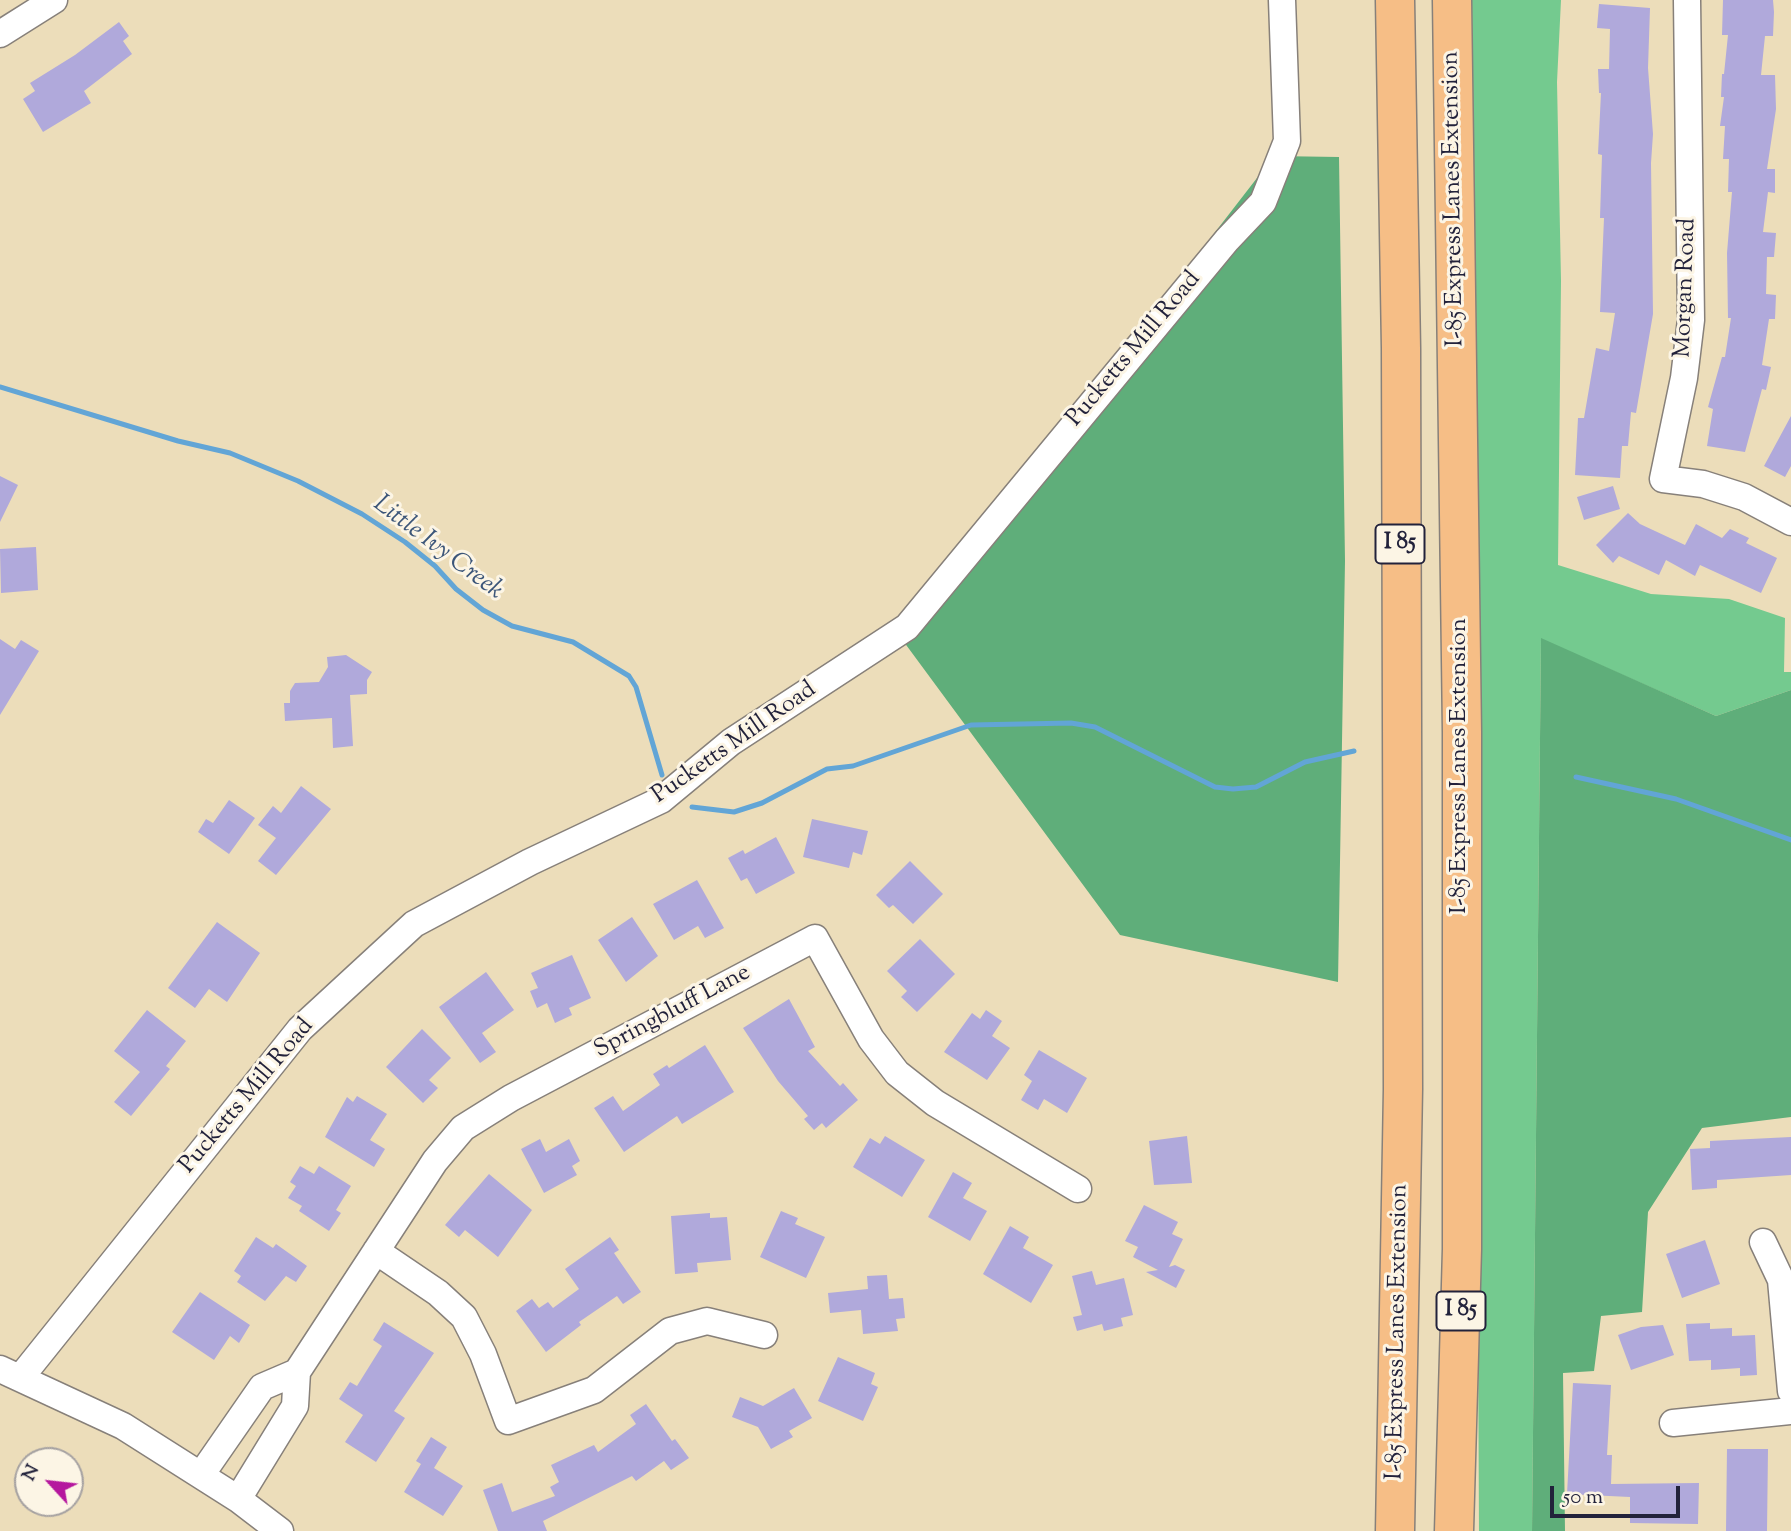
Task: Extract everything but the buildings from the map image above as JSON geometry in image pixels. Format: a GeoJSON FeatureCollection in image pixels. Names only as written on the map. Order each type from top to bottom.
{"type":"FeatureCollection","features":[{"type":"Feature","properties":{"kind":"highway","name":"I-85 Express Lanes Extension"},"geometry":{"type":"LineString","coordinates":[[1395,0],[1401,348],[1403,1088],[1395,1531]]}},
{"type":"Feature","properties":{"kind":"highway","name":"I-85 Express Lanes Extension"},"geometry":{"type":"LineString","coordinates":[[1452,0],[1462,732],[1462,1249],[1454,1531]]}},
{"type":"Feature","properties":{"kind":"highway"},"geometry":{"type":"LineString","coordinates":[[1458,1454],[1481,1509],[1480,1531]]}},
{"type":"Feature","properties":{"kind":"street"},"geometry":{"type":"LineString","coordinates":[[0,34],[54,0]]}},
{"type":"Feature","properties":{"kind":"street","name":"Pucketts Mill Road"},"geometry":{"type":"LineString","coordinates":[[10,1373],[300,1029],[414,924],[530,862],[661,800],[731,743],[907,627],[1209,260],[1263,202],[1287,141],[1282,0]]}},
{"type":"Feature","properties":{"kind":"street","name":"Morgan Road"},"geometry":{"type":"LineString","coordinates":[[1687,0],[1691,320],[1684,378],[1663,479],[1703,484],[1744,497],[1791,522]]}},
{"type":"Feature","properties":{"kind":"street","name":"Springbluff Lane"},"geometry":{"type":"LineString","coordinates":[[297,1371],[435,1161],[463,1128],[511,1098],[815,938],[871,1039],[897,1073],[935,1104],[1078,1189]]}},
{"type":"Feature","properties":{"kind":"street"},"geometry":{"type":"LineString","coordinates":[[1763,1242],[1782,1280],[1791,1391]]}},
{"type":"Feature","properties":{"kind":"street"},"geometry":{"type":"LineString","coordinates":[[376,1251],[438,1293],[464,1317],[483,1354],[508,1421],[594,1390],[670,1331],[707,1321],[764,1335]]}},
{"type":"Feature","properties":{"kind":"street"},"geometry":{"type":"LineString","coordinates":[[201,1475],[262,1388],[297,1371],[295,1406],[238,1499]]}},
{"type":"Feature","properties":{"kind":"street"},"geometry":{"type":"LineString","coordinates":[[10,1373],[122,1426],[238,1499],[281,1531]]}},
{"type":"Feature","properties":{"kind":"street"},"geometry":{"type":"LineString","coordinates":[[1673,1423],[1791,1411]]}},
{"type":"Feature","properties":{"kind":"street"},"geometry":{"type":"LineString","coordinates":[[238,1422],[272,1444]]}},
{"type":"Feature","properties":{"kind":"green space"},"geometry":{"type":"Polygon","coordinates":[[[1472,0],[1561,0],[1557,82],[1561,281],[1558,565],[1651,594],[1729,599],[1785,618],[1784,672],[1791,672],[1791,690],[1716,716],[1541,639],[1532,1531],[1479,1531],[1472,0]]]}},
{"type":"Feature","properties":{"kind":"green space"},"geometry":{"type":"Polygon","coordinates":[[[1274,156],[1339,157],[1345,561],[1338,982],[1120,935],[901,638],[1274,156]]]}},
{"type":"Feature","properties":{"kind":"green space"},"geometry":{"type":"Polygon","coordinates":[[[1541,638],[1716,716],[1791,690],[1791,1117],[1702,1128],[1648,1212],[1642,1312],[1601,1316],[1594,1371],[1563,1373],[1565,1531],[1532,1531],[1541,638]]]}},
{"type":"Feature","properties":{"kind":"waterway","name":"Little Ivy Creek"},"geometry":{"type":"LineString","coordinates":[[0,387],[178,441],[230,453],[298,481],[362,514],[405,542],[483,610],[512,626],[573,642],[629,676],[636,687],[662,775]]}},
{"type":"Feature","properties":{"kind":"waterway","name":"Little Ivy Creek"},"geometry":{"type":"LineString","coordinates":[[692,807],[734,812],[762,803],[827,769],[853,766],[971,725],[1071,723],[1095,727],[1215,787],[1233,789],[1256,787],[1305,762],[1354,751]]}},
{"type":"Feature","properties":{"kind":"waterway","name":"Little Ivy Creek"},"geometry":{"type":"LineString","coordinates":[[1576,777],[1676,799],[1791,840]]}}]}
